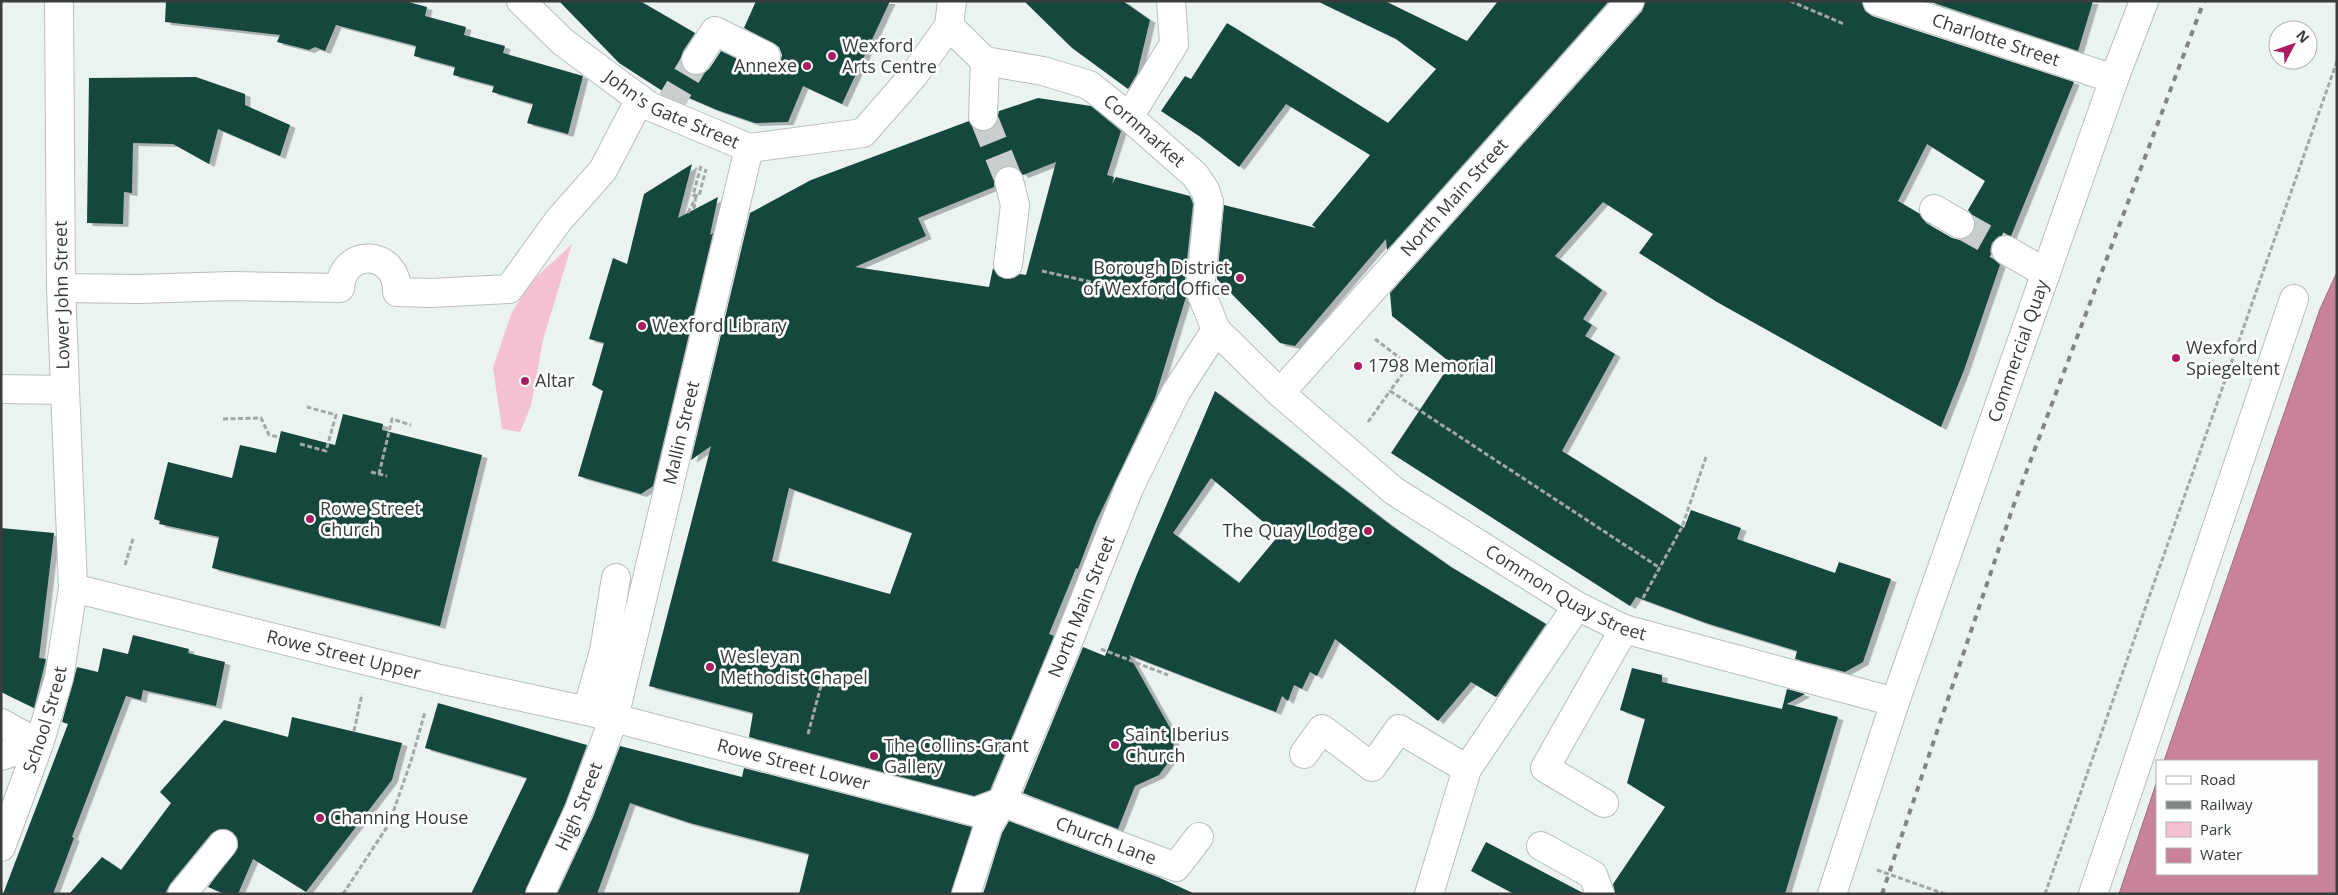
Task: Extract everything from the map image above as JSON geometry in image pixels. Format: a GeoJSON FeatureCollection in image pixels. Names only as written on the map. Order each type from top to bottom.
{"type":"FeatureCollection","features":[{"type":"Feature","properties":{"kind":"street","name":"Lower John Street"},"geometry":{"type":"LineString","coordinates":[[59,1],[61,288],[73,588]]}},
{"type":"Feature","properties":{"kind":"street","name":"John's Gate Street"},"geometry":{"type":"LineString","coordinates":[[521,1],[563,42],[649,106],[749,148],[863,133],[913,76],[950,14]]}},
{"type":"Feature","properties":{"kind":"street"},"geometry":{"type":"LineString","coordinates":[[1129,117],[1174,44],[1171,1]]}},
{"type":"Feature","properties":{"kind":"street","name":"North Main Street"},"geometry":{"type":"LineString","coordinates":[[1280,393],[1630,1]]}},
{"type":"Feature","properties":{"kind":"street","name":"Charlotte Street"},"geometry":{"type":"LineString","coordinates":[[1877,1],[2114,79]]}},
{"type":"Feature","properties":{"kind":"street","name":"Commercial Quay"},"geometry":{"type":"LineString","coordinates":[[1832,894],[1895,702],[2114,79],[2144,1]]}},
{"type":"Feature","properties":{"kind":"street"},"geometry":{"type":"LineString","coordinates":[[950,14],[985,61],[982,116]]}},
{"type":"Feature","properties":{"kind":"street"},"geometry":{"type":"LineString","coordinates":[[696,60],[715,31],[766,56]]}},
{"type":"Feature","properties":{"kind":"street","name":"Cornmarket"},"geometry":{"type":"LineString","coordinates":[[985,61],[1043,71],[1089,85],[1195,175],[1205,190],[1209,202],[1200,290],[1216,330]]}},
{"type":"Feature","properties":{"kind":"street"},"geometry":{"type":"LineString","coordinates":[[61,288],[138,289],[340,284],[352,263],[360,259],[370,258],[380,260],[388,266],[397,282],[397,292],[431,293],[509,289],[558,221],[603,170],[640,99]]}},
{"type":"Feature","properties":{"kind":"street","name":"Mallin Street"},"geometry":{"type":"LineString","coordinates":[[614,718],[749,148]]}},
{"type":"Feature","properties":{"kind":"street"},"geometry":{"type":"LineString","coordinates":[[1008,264],[1015,205],[1009,181]]}},
{"type":"Feature","properties":{"kind":"street"},"geometry":{"type":"LineString","coordinates":[[1934,209],[1960,224]]}},
{"type":"Feature","properties":{"kind":"street"},"geometry":{"type":"LineString","coordinates":[[2006,250],[2046,274]]}},
{"type":"Feature","properties":{"kind":"street"},"geometry":{"type":"LineString","coordinates":[[2093,894],[2294,299]]}},
{"type":"Feature","properties":{"kind":"street","name":"North Main Street"},"geometry":{"type":"LineString","coordinates":[[966,894],[988,827],[1002,802],[1129,488],[1176,392],[1216,330]]}},
{"type":"Feature","properties":{"kind":"street","name":"Common Quay Street"},"geometry":{"type":"LineString","coordinates":[[1216,330],[1280,393],[1394,491],[1577,606],[1624,630],[1895,702]]}},
{"type":"Feature","properties":{"kind":"street"},"geometry":{"type":"LineString","coordinates":[[1,389],[65,390]]}},
{"type":"Feature","properties":{"kind":"street"},"geometry":{"type":"LineString","coordinates":[[587,711],[604,651],[616,578]]}},
{"type":"Feature","properties":{"kind":"street","name":"Rowe Street Upper"},"geometry":{"type":"LineString","coordinates":[[73,588],[433,677],[614,718]]}},
{"type":"Feature","properties":{"kind":"street","name":"School Street"},"geometry":{"type":"LineString","coordinates":[[1,847],[39,744],[60,678],[73,588]]}},
{"type":"Feature","properties":{"kind":"street"},"geometry":{"type":"LineString","coordinates":[[1429,894],[1467,769],[1577,606]]}},
{"type":"Feature","properties":{"kind":"street"},"geometry":{"type":"LineString","coordinates":[[1604,803],[1545,768],[1624,630]]}},
{"type":"Feature","properties":{"kind":"street","name":"Rowe Street Lower"},"geometry":{"type":"LineString","coordinates":[[614,718],[975,812],[1002,802]]}},
{"type":"Feature","properties":{"kind":"street","name":"High Street"},"geometry":{"type":"LineString","coordinates":[[540,894],[579,810],[614,718]]}},
{"type":"Feature","properties":{"kind":"street"},"geometry":{"type":"LineString","coordinates":[[1,723],[39,744]]}},
{"type":"Feature","properties":{"kind":"street"},"geometry":{"type":"LineString","coordinates":[[1304,754],[1322,729],[1372,767],[1399,729],[1467,769]]}},
{"type":"Feature","properties":{"kind":"street"},"geometry":{"type":"LineString","coordinates":[[1,756],[39,744]]}},
{"type":"Feature","properties":{"kind":"street","name":"Church Lane"},"geometry":{"type":"LineString","coordinates":[[1002,802],[1176,867],[1199,838]]}},
{"type":"Feature","properties":{"kind":"street"},"geometry":{"type":"LineString","coordinates":[[182,894],[223,844]]}},
{"type":"Feature","properties":{"kind":"street"},"geometry":{"type":"LineString","coordinates":[[1541,846],[1593,875],[1600,894]]}},
{"type":"Feature","properties":{"kind":"path"},"geometry":{"type":"LineString","coordinates":[[1790,1],[1844,24]]}},
{"type":"Feature","properties":{"kind":"path"},"geometry":{"type":"LineString","coordinates":[[2045,894],[2337,61]]}},
{"type":"Feature","properties":{"kind":"path"},"geometry":{"type":"LineString","coordinates":[[696,195],[693,195],[702,161]]}},
{"type":"Feature","properties":{"kind":"path"},"geometry":{"type":"LineString","coordinates":[[688,213],[696,195],[699,196],[706,169]]}},
{"type":"Feature","properties":{"kind":"path"},"geometry":{"type":"LineString","coordinates":[[694,200],[694,210]]}},
{"type":"Feature","properties":{"kind":"path"},"geometry":{"type":"LineString","coordinates":[[1008,264],[1174,300],[1200,290]]}},
{"type":"Feature","properties":{"kind":"path"},"geometry":{"type":"LineString","coordinates":[[1347,317],[1409,366],[1367,423]]}},
{"type":"Feature","properties":{"kind":"path"},"geometry":{"type":"LineString","coordinates":[[1390,391],[1660,568]]}},
{"type":"Feature","properties":{"kind":"path"},"geometry":{"type":"LineString","coordinates":[[300,444],[326,451],[336,415],[307,407]]}},
{"type":"Feature","properties":{"kind":"path"},"geometry":{"type":"LineString","coordinates":[[223,418],[262,418],[269,435],[279,437]]}},
{"type":"Feature","properties":{"kind":"path"},"geometry":{"type":"LineString","coordinates":[[379,474],[392,420],[410,425]]}},
{"type":"Feature","properties":{"kind":"path"},"geometry":{"type":"LineString","coordinates":[[1638,606],[1682,527],[1706,456]]}},
{"type":"Feature","properties":{"kind":"path"},"geometry":{"type":"LineString","coordinates":[[372,472],[387,476]]}},
{"type":"Feature","properties":{"kind":"path"},"geometry":{"type":"LineString","coordinates":[[1070,637],[1168,675]]}},
{"type":"Feature","properties":{"kind":"path"},"geometry":{"type":"LineString","coordinates":[[800,766],[825,670]]}},
{"type":"Feature","properties":{"kind":"path"},"geometry":{"type":"LineString","coordinates":[[343,894],[389,824],[411,761],[433,677]]}},
{"type":"Feature","properties":{"kind":"path"},"geometry":{"type":"LineString","coordinates":[[1871,868],[1944,894]]}},
{"type":"Feature","properties":{"kind":"green space"},"geometry":{"type":"Polygon","coordinates":[[[572,244],[543,340],[531,406],[520,432],[502,429],[493,368],[511,314],[531,282],[572,244]]]}},
{"type":"Feature","properties":{"kind":"water"},"geometry":{"type":"Polygon","coordinates":[[[2337,272],[2337,894],[2119,894],[2156,784],[2156,875],[2318,875],[2318,760],[2164,760],[2320,309],[2337,272]]]}},
{"type":"Feature","properties":{"kind":"building"},"geometry":{"type":"Polygon","coordinates":[[[166,1],[405,1],[427,7],[425,16],[466,27],[464,35],[505,46],[503,53],[583,76],[568,134],[527,123],[533,104],[492,92],[494,86],[453,75],[455,67],[414,56],[416,46],[336,25],[325,51],[315,47],[309,50],[277,42],[280,35],[165,22],[166,1]]]}},
{"type":"Feature","properties":{"kind":"building"},"geometry":{"type":"Polygon","coordinates":[[[559,1],[640,1],[695,33],[683,51],[680,60],[682,67],[687,73],[696,76],[703,74],[709,69],[721,51],[767,72],[774,69],[780,63],[782,55],[779,47],[744,28],[756,1],[890,1],[842,104],[803,86],[788,122],[755,123],[717,110],[666,88],[664,92],[619,63],[559,1]]]}},
{"type":"Feature","properties":{"kind":"building"},"geometry":{"type":"Polygon","coordinates":[[[1024,1],[1123,1],[1150,20],[1137,74],[1128,89],[1072,48],[1024,1]]]}},
{"type":"Feature","properties":{"kind":"building"},"geometry":{"type":"Polygon","coordinates":[[[1317,1],[1385,1],[1467,41],[1498,1],[1609,1],[1387,250],[1386,239],[1295,346],[1280,343],[1217,279],[1224,205],[1316,228],[1312,225],[1370,155],[1286,104],[1239,167],[1199,136],[1161,111],[1185,76],[1191,79],[1227,23],[1388,123],[1436,69],[1396,39],[1317,1]]]}},
{"type":"Feature","properties":{"kind":"building"},"geometry":{"type":"Polygon","coordinates":[[[1645,1],[1862,1],[1865,11],[1872,16],[2074,82],[2011,236],[1999,236],[1992,243],[1990,251],[1992,257],[2000,265],[1964,370],[1941,427],[1717,302],[1639,253],[1653,234],[1603,202],[1555,256],[1602,290],[1583,319],[1592,325],[1585,336],[1615,354],[1562,451],[1684,528],[1691,510],[1741,528],[1737,539],[1835,573],[1839,562],[1891,579],[1863,662],[1845,672],[1795,659],[1797,651],[1706,623],[1636,597],[1630,606],[1391,453],[1451,363],[1392,316],[1390,293],[1642,11],[1645,1]],[[1927,144],[1898,201],[1920,214],[1926,223],[1952,238],[1960,240],[1967,238],[1973,232],[1976,224],[1974,217],[1968,210],[1985,181],[1927,144]]]}},
{"type":"Feature","properties":{"kind":"building"},"geometry":{"type":"Polygon","coordinates":[[[1928,1],[2093,1],[2078,51],[1928,1]]]}},
{"type":"Feature","properties":{"kind":"building"},"geometry":{"type":"Polygon","coordinates":[[[196,77],[245,94],[245,105],[290,125],[280,156],[218,129],[209,164],[173,144],[133,143],[132,193],[124,192],[123,224],[87,223],[89,78],[196,77]]]}},
{"type":"Feature","properties":{"kind":"building"},"geometry":{"type":"Polygon","coordinates":[[[1038,98],[1091,106],[1121,131],[1107,175],[1114,177],[1112,184],[1116,177],[1190,196],[1193,204],[1184,288],[1186,297],[1155,398],[1096,522],[1078,569],[1076,568],[1049,634],[1054,636],[990,790],[974,796],[749,737],[753,713],[649,686],[711,446],[691,460],[750,213],[811,180],[969,121],[975,129],[982,132],[990,130],[996,124],[999,111],[1038,98]],[[1056,162],[1023,175],[1014,166],[1005,166],[998,170],[994,176],[994,187],[918,218],[926,236],[855,267],[989,287],[993,268],[998,276],[1006,279],[1014,278],[1020,274],[1026,275],[1056,162]],[[789,488],[772,561],[890,594],[912,533],[789,488]]]}},
{"type":"Feature","properties":{"kind":"building","name":"Wexford Library"},"geometry":{"type":"Polygon","coordinates":[[[692,164],[678,218],[718,197],[710,235],[713,233],[653,486],[641,494],[578,476],[603,391],[592,385],[604,343],[589,339],[613,258],[627,264],[644,194],[692,164]]]}},
{"type":"Feature","properties":{"kind":"building"},"geometry":{"type":"Polygon","coordinates":[[[1215,391],[1392,526],[1451,567],[1546,624],[1496,697],[1471,682],[1438,721],[1335,639],[1317,676],[1310,672],[1302,689],[1294,685],[1288,701],[1282,696],[1276,712],[1129,655],[1174,735],[1173,756],[1159,775],[1135,786],[1118,829],[1023,793],[1083,647],[1105,656],[1137,574],[1215,391]],[[1211,478],[1173,533],[1239,583],[1279,535],[1211,478]]]}},
{"type":"Feature","properties":{"kind":"building","name":"Rowe Street Church"},"geometry":{"type":"Polygon","coordinates":[[[343,414],[383,424],[382,430],[482,455],[440,626],[212,568],[219,537],[159,524],[160,521],[154,519],[168,462],[232,478],[240,445],[276,453],[281,431],[335,445],[343,414]]]}},
{"type":"Feature","properties":{"kind":"building"},"geometry":{"type":"Polygon","coordinates":[[[1,528],[54,533],[39,658],[46,659],[34,708],[1,692],[1,528]]]}},
{"type":"Feature","properties":{"kind":"building"},"geometry":{"type":"Polygon","coordinates":[[[133,635],[189,649],[188,653],[225,662],[216,706],[143,690],[141,700],[126,696],[72,837],[74,838],[53,894],[3,894],[68,724],[62,722],[77,667],[98,672],[103,648],[128,654],[133,635]]]}},
{"type":"Feature","properties":{"kind":"building"},"geometry":{"type":"Polygon","coordinates":[[[1632,668],[1662,675],[1662,682],[1782,709],[1787,689],[1805,694],[1787,704],[1838,717],[1785,894],[1615,894],[1613,884],[1665,807],[1627,783],[1645,719],[1620,710],[1632,668]]]}},
{"type":"Feature","properties":{"kind":"building"},"geometry":{"type":"Polygon","coordinates":[[[438,703],[587,745],[565,804],[525,894],[471,894],[527,778],[425,748],[438,703]]]}},
{"type":"Feature","properties":{"kind":"building"},"geometry":{"type":"Polygon","coordinates":[[[292,717],[402,743],[392,780],[306,892],[253,859],[238,894],[225,894],[208,887],[238,847],[237,838],[232,832],[225,829],[217,830],[211,834],[170,884],[165,894],[69,894],[102,857],[121,870],[171,803],[160,792],[224,720],[288,737],[292,717]]]}},
{"type":"Feature","properties":{"kind":"building"},"geometry":{"type":"Polygon","coordinates":[[[620,746],[742,777],[744,768],[972,827],[951,894],[799,894],[809,854],[690,823],[630,803],[597,894],[557,894],[593,817],[620,746]]]}},
{"type":"Feature","properties":{"kind":"building"},"geometry":{"type":"Polygon","coordinates":[[[1009,821],[1158,877],[1195,894],[983,894],[1002,833],[1009,821]]]}},
{"type":"Feature","properties":{"kind":"building"},"geometry":{"type":"Polygon","coordinates":[[[1486,842],[1583,894],[1514,894],[1471,871],[1486,842]]]}},
{"type":"Feature","properties":{"kind":"tunnel"},"geometry":{"type":"LineString","coordinates":[[665,112],[696,60]]}},
{"type":"Feature","properties":{"kind":"tunnel"},"geometry":{"type":"LineString","coordinates":[[983,116],[1009,181]]}},
{"type":"Feature","properties":{"kind":"tunnel"},"geometry":{"type":"LineString","coordinates":[[1960,224],[2006,250]]}},
{"type":"Feature","properties":{"kind":"railway"},"geometry":{"type":"LineString","coordinates":[[1882,894],[2013,507],[2204,1]]}},
{"type":"Feature","properties":{"kind":"place","name":"Wexford Arts Centre"},"geometry":{"type":"Point","coordinates":[832,56]}},
{"type":"Feature","properties":{"kind":"place","name":"Annexe"},"geometry":{"type":"Point","coordinates":[807,66]}},
{"type":"Feature","properties":{"kind":"place","name":"Borough District of Wexford Office"},"geometry":{"type":"Point","coordinates":[1240,278]}},
{"type":"Feature","properties":{"kind":"place","name":"Wexford Library"},"geometry":{"type":"Point","coordinates":[642,326]}},
{"type":"Feature","properties":{"kind":"place","name":"Wexford Spiegeltent"},"geometry":{"type":"Point","coordinates":[2176,358]}},
{"type":"Feature","properties":{"kind":"place","name":"1798 Memorial"},"geometry":{"type":"Point","coordinates":[1358,366]}},
{"type":"Feature","properties":{"kind":"place","name":"Altar"},"geometry":{"type":"Point","coordinates":[525,381]}},
{"type":"Feature","properties":{"kind":"place","name":"Rowe Street Church"},"geometry":{"type":"Point","coordinates":[310,519]}},
{"type":"Feature","properties":{"kind":"place","name":"The Quay Lodge"},"geometry":{"type":"Point","coordinates":[1368,531]}},
{"type":"Feature","properties":{"kind":"place","name":"Wesleyan Methodist Chapel"},"geometry":{"type":"Point","coordinates":[710,667]}},
{"type":"Feature","properties":{"kind":"place","name":"Saint Iberius Church"},"geometry":{"type":"Point","coordinates":[1115,745]}},
{"type":"Feature","properties":{"kind":"place","name":"The Collins-Grant Gallery"},"geometry":{"type":"Point","coordinates":[874,756]}},
{"type":"Feature","properties":{"kind":"place","name":"Channing House"},"geometry":{"type":"Point","coordinates":[320,818]}}]}
